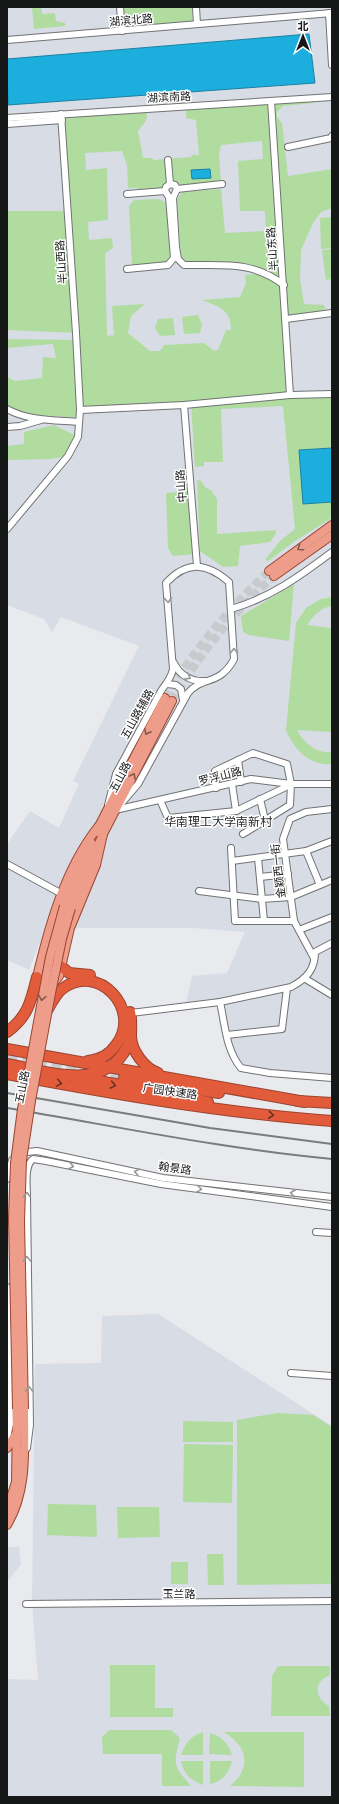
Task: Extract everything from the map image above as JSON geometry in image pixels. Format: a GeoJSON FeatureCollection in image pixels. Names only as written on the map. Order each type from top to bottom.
{"type":"FeatureCollection","features":[{"type":"Feature","properties":{"kind":"highway"},"geometry":{"type":"LineString","coordinates":[[62,967],[69,973],[94,976],[105,980],[120,993],[129,1006],[131,1013],[131,1038],[124,1054],[110,1067],[90,1076],[75,1077]]}},
{"type":"Feature","properties":{"kind":"highway"},"geometry":{"type":"LineString","coordinates":[[7,1032],[18,1024],[28,1010],[38,977]]}},
{"type":"Feature","properties":{"kind":"highway"},"geometry":{"type":"LineString","coordinates":[[48,1009],[61,990],[73,983],[82,981],[100,984],[116,995],[124,1015],[124,1031],[120,1040],[104,1057],[80,1061]]}},
{"type":"Feature","properties":{"kind":"highway"},"geometry":{"type":"LineString","coordinates":[[131,1038],[143,1063],[155,1072],[173,1078]]}},
{"type":"Feature","properties":{"kind":"highway"},"geometry":{"type":"LineString","coordinates":[[7,1048],[305,1102]]}},
{"type":"Feature","properties":{"kind":"highway"},"geometry":{"type":"LineString","coordinates":[[8,1066],[179,1095],[255,1114]]}},
{"type":"Feature","properties":{"kind":"highway","name":"广园快速路"},"geometry":{"type":"LineString","coordinates":[[8,1066],[121,1096],[255,1114],[332,1121]]}},
{"type":"Feature","properties":{"kind":"highway","name":"广园快速路"},"geometry":{"type":"LineString","coordinates":[[124,1078],[194,1090],[305,1102],[332,1103]]}},
{"type":"Feature","properties":{"kind":"main road"},"geometry":{"type":"LineString","coordinates":[[332,525],[272,574],[332,535]]}},
{"type":"Feature","properties":{"kind":"main road","name":"五山路"},"geometry":{"type":"LineString","coordinates":[[7,1511],[16,1482],[17,1433],[20,1409],[20,1183],[27,1124],[68,907],[74,880],[101,831],[115,810],[168,699],[106,812],[101,831]]}},
{"type":"Feature","properties":{"kind":"main road"},"geometry":{"type":"LineString","coordinates":[[101,831],[96,865],[70,928],[62,967],[56,980],[51,981],[38,977],[62,894],[80,852],[101,831]]}},
{"type":"Feature","properties":{"kind":"main road","name":"五山路"},"geometry":{"type":"LineString","coordinates":[[7,1525],[20,1494],[24,1456],[20,1409],[13,1218],[15,1163],[22,1109],[50,957],[68,907]]}},
{"type":"Feature","properties":{"kind":"main road"},"geometry":{"type":"LineString","coordinates":[[7,1448],[17,1433]]}},
{"type":"Feature","properties":{"kind":"street"},"geometry":{"type":"LineString","coordinates":[[120,7],[122,31]]}},
{"type":"Feature","properties":{"kind":"street"},"geometry":{"type":"LineString","coordinates":[[196,7],[197,24]]}},
{"type":"Feature","properties":{"kind":"street"},"geometry":{"type":"LineString","coordinates":[[330,13],[332,65]]}},
{"type":"Feature","properties":{"kind":"street","name":"湖滨北路"},"geometry":{"type":"LineString","coordinates":[[7,40],[330,13]]}},
{"type":"Feature","properties":{"kind":"street","name":"湖滨南路"},"geometry":{"type":"LineString","coordinates":[[7,118],[62,117],[332,97]]}},
{"type":"Feature","properties":{"kind":"street","name":"半山东路"},"geometry":{"type":"LineString","coordinates":[[271,101],[290,395]]}},
{"type":"Feature","properties":{"kind":"street"},"geometry":{"type":"LineString","coordinates":[[7,124],[62,117]]}},
{"type":"Feature","properties":{"kind":"street","name":"半山西路"},"geometry":{"type":"LineString","coordinates":[[7,528],[68,456],[78,437],[80,410],[62,117]]}},
{"type":"Feature","properties":{"kind":"street"},"geometry":{"type":"LineString","coordinates":[[288,147],[331,138],[332,136]]}},
{"type":"Feature","properties":{"kind":"street"},"geometry":{"type":"LineString","coordinates":[[168,160],[170,184]]}},
{"type":"Feature","properties":{"kind":"street"},"geometry":{"type":"LineString","coordinates":[[170,184],[175,185],[177,189]]}},
{"type":"Feature","properties":{"kind":"street"},"geometry":{"type":"LineString","coordinates":[[165,192],[166,187],[170,184]]}},
{"type":"Feature","properties":{"kind":"street"},"geometry":{"type":"LineString","coordinates":[[177,189],[222,184]]}},
{"type":"Feature","properties":{"kind":"street"},"geometry":{"type":"LineString","coordinates":[[177,189],[173,198],[176,247],[178,259],[184,265],[251,267],[271,275],[284,285]]}},
{"type":"Feature","properties":{"kind":"street"},"geometry":{"type":"LineString","coordinates":[[128,194],[165,192]]}},
{"type":"Feature","properties":{"kind":"street"},"geometry":{"type":"LineString","coordinates":[[128,269],[168,265],[174,258],[169,197],[165,192]]}},
{"type":"Feature","properties":{"kind":"street"},"geometry":{"type":"LineString","coordinates":[[286,319],[332,313]]}},
{"type":"Feature","properties":{"kind":"street"},"geometry":{"type":"LineString","coordinates":[[80,410],[184,405],[290,395],[332,394]]}},
{"type":"Feature","properties":{"kind":"street","name":"中山路"},"geometry":{"type":"LineString","coordinates":[[184,405],[197,566]]}},
{"type":"Feature","properties":{"kind":"street"},"geometry":{"type":"LineString","coordinates":[[7,409],[14,413],[43,419],[79,422]]}},
{"type":"Feature","properties":{"kind":"street"},"geometry":{"type":"LineString","coordinates":[[7,427],[20,426],[43,419]]}},
{"type":"Feature","properties":{"kind":"street"},"geometry":{"type":"LineString","coordinates":[[231,609],[253,603],[287,585],[332,552]]}},
{"type":"Feature","properties":{"kind":"street"},"geometry":{"type":"LineString","coordinates":[[115,810],[138,784],[183,700],[191,689],[213,680],[226,672],[234,659],[229,582],[208,568],[197,566],[185,568],[174,574],[166,583],[173,669],[167,684]]}},
{"type":"Feature","properties":{"kind":"street"},"geometry":{"type":"LineString","coordinates":[[172,658],[176,668],[188,678],[202,682],[213,680]]}},
{"type":"Feature","properties":{"kind":"street","name":"五山路辅路"},"geometry":{"type":"LineString","coordinates":[[106,812],[116,774],[160,691],[167,684],[176,685],[181,690],[183,700]]}},
{"type":"Feature","properties":{"kind":"street"},"geometry":{"type":"LineString","coordinates":[[216,788],[215,771],[253,753],[288,764],[291,784],[290,805],[243,834]]}},
{"type":"Feature","properties":{"kind":"street"},"geometry":{"type":"LineString","coordinates":[[238,760],[241,782]]}},
{"type":"Feature","properties":{"kind":"street","name":"罗浮山路"},"geometry":{"type":"LineString","coordinates":[[115,810],[251,779],[291,784],[332,784]]}},
{"type":"Feature","properties":{"kind":"street"},"geometry":{"type":"LineString","coordinates":[[232,784],[236,811]]}},
{"type":"Feature","properties":{"kind":"street"},"geometry":{"type":"LineString","coordinates":[[160,800],[168,818],[236,811],[291,784]]}},
{"type":"Feature","properties":{"kind":"street"},"geometry":{"type":"LineString","coordinates":[[260,800],[265,820]]}},
{"type":"Feature","properties":{"kind":"street","name":"金颖西一街"},"geometry":{"type":"LineString","coordinates":[[315,959],[294,921],[283,839],[290,819],[306,812],[332,809]]}},
{"type":"Feature","properties":{"kind":"street"},"geometry":{"type":"LineString","coordinates":[[232,861],[286,855],[306,851],[332,842]]}},
{"type":"Feature","properties":{"kind":"street"},"geometry":{"type":"LineString","coordinates":[[231,848],[235,921],[294,921]]}},
{"type":"Feature","properties":{"kind":"street"},"geometry":{"type":"LineString","coordinates":[[306,851],[320,885]]}},
{"type":"Feature","properties":{"kind":"street"},"geometry":{"type":"LineString","coordinates":[[258,858],[264,921]]}},
{"type":"Feature","properties":{"kind":"street"},"geometry":{"type":"LineString","coordinates":[[7,864],[62,894]]}},
{"type":"Feature","properties":{"kind":"street"},"geometry":{"type":"LineString","coordinates":[[260,877],[288,874]]}},
{"type":"Feature","properties":{"kind":"street"},"geometry":{"type":"LineString","coordinates":[[199,891],[262,899],[291,896],[331,882]]}},
{"type":"Feature","properties":{"kind":"street"},"geometry":{"type":"LineString","coordinates":[[299,930],[332,917]]}},
{"type":"Feature","properties":{"kind":"street"},"geometry":{"type":"LineString","coordinates":[[131,1013],[220,1002],[287,988],[304,978],[312,970],[315,952],[317,950],[332,943]]}},
{"type":"Feature","properties":{"kind":"street"},"geometry":{"type":"LineString","coordinates":[[304,978],[332,995]]}},
{"type":"Feature","properties":{"kind":"street"},"geometry":{"type":"LineString","coordinates":[[227,1035],[282,1029],[287,988]]}},
{"type":"Feature","properties":{"kind":"street"},"geometry":{"type":"LineString","coordinates":[[220,1002],[234,1060],[241,1068],[270,1073],[332,1078]]}},
{"type":"Feature","properties":{"kind":"street","name":"翰景路"},"geometry":{"type":"LineString","coordinates":[[7,1180],[10,1166],[17,1156],[27,1152],[37,1151],[163,1178],[332,1197]]}},
{"type":"Feature","properties":{"kind":"street","name":"翰景路"},"geometry":{"type":"LineString","coordinates":[[26,1232],[28,1169],[29,1163],[33,1159],[161,1184],[332,1207]]}},
{"type":"Feature","properties":{"kind":"street"},"geometry":{"type":"LineString","coordinates":[[7,1233],[26,1232],[30,1425],[24,1456]]}},
{"type":"Feature","properties":{"kind":"street"},"geometry":{"type":"LineString","coordinates":[[316,1232],[332,1233]]}},
{"type":"Feature","properties":{"kind":"street"},"geometry":{"type":"LineString","coordinates":[[7,1287],[10,1424],[7,1438]]}},
{"type":"Feature","properties":{"kind":"street"},"geometry":{"type":"LineString","coordinates":[[291,1373],[332,1376]]}},
{"type":"Feature","properties":{"kind":"street","name":"玉兰路"},"geometry":{"type":"LineString","coordinates":[[26,1604],[332,1601]]}},
{"type":"Feature","properties":{"kind":"shaded area"},"geometry":{"type":"Polygon","coordinates":[[[7,7],[332,7],[332,1077],[241,1068],[228,1040],[220,1003],[185,1007],[192,976],[227,973],[245,932],[193,928],[76,928],[50,917],[29,970],[7,960],[7,844],[30,811],[59,828],[79,784],[73,781],[139,646],[61,617],[52,632],[44,619],[7,605],[7,7]]]}},
{"type":"Feature","properties":{"kind":"shaded area"},"geometry":{"type":"Polygon","coordinates":[[[158,1314],[332,1426],[332,1797],[7,1797],[7,1679],[38,1680],[32,1603],[35,1364],[101,1363],[102,1316],[158,1314]]]}},
{"type":"Feature","properties":{"kind":"shaded area"},"geometry":{"type":"Polygon","coordinates":[[[7,1547],[19,1547],[21,1564],[7,1582],[7,1547]]]}},
{"type":"Feature","properties":{"kind":"green space"},"geometry":{"type":"Polygon","coordinates":[[[32,7],[41,7],[42,14],[55,13],[56,21],[65,23],[65,26],[34,29],[32,7]]]}},
{"type":"Feature","properties":{"kind":"green space"},"geometry":{"type":"Polygon","coordinates":[[[120,7],[192,7],[193,24],[122,31],[120,7]]]}},
{"type":"Feature","properties":{"kind":"green space"},"geometry":{"type":"Polygon","coordinates":[[[315,99],[314,103],[283,106],[277,112],[277,117],[282,123],[288,176],[332,169],[332,208],[321,212],[313,223],[301,250],[300,279],[304,304],[324,305],[326,314],[286,319],[290,395],[80,410],[79,418],[25,414],[7,406],[7,377],[15,381],[42,378],[43,357],[56,358],[53,344],[7,348],[7,339],[75,340],[76,333],[7,330],[7,211],[68,211],[61,114],[145,109],[147,118],[138,131],[138,134],[143,158],[152,158],[154,160],[199,155],[196,120],[186,118],[186,106],[315,99]],[[262,141],[221,145],[219,154],[221,182],[180,186],[175,183],[165,184],[162,190],[143,191],[137,188],[128,188],[127,165],[122,151],[85,153],[86,170],[107,168],[108,220],[88,222],[89,240],[112,238],[113,248],[105,253],[107,336],[114,335],[112,306],[145,304],[131,316],[128,333],[150,351],[160,351],[164,345],[204,343],[214,351],[218,350],[226,330],[231,330],[229,317],[219,307],[202,300],[240,297],[246,283],[245,275],[272,272],[248,264],[186,261],[181,256],[177,200],[182,192],[221,189],[225,233],[266,231],[265,211],[240,211],[238,161],[263,159],[262,141]]]}},
{"type":"Feature","properties":{"kind":"green space"},"geometry":{"type":"Polygon","coordinates":[[[159,199],[166,203],[170,256],[166,262],[132,265],[129,206],[134,200],[159,199]]]}},
{"type":"Feature","properties":{"kind":"green space"},"geometry":{"type":"Polygon","coordinates":[[[332,217],[332,248],[321,249],[320,218],[332,217]]]}},
{"type":"Feature","properties":{"kind":"green space"},"geometry":{"type":"Polygon","coordinates":[[[332,249],[332,279],[326,280],[322,250],[332,249]]]}},
{"type":"Feature","properties":{"kind":"green space"},"geometry":{"type":"Polygon","coordinates":[[[198,315],[202,325],[200,333],[184,334],[182,317],[198,315]]]}},
{"type":"Feature","properties":{"kind":"green space"},"geometry":{"type":"Polygon","coordinates":[[[173,318],[175,335],[160,336],[155,328],[158,319],[173,318]]]}},
{"type":"Feature","properties":{"kind":"green space"},"geometry":{"type":"Polygon","coordinates":[[[332,395],[332,448],[299,451],[303,504],[332,502],[332,518],[295,541],[268,561],[265,560],[280,541],[295,529],[283,406],[221,409],[223,462],[204,462],[204,466],[195,467],[191,404],[332,395]]]}},
{"type":"Feature","properties":{"kind":"green space"},"geometry":{"type":"Polygon","coordinates":[[[54,425],[78,437],[68,456],[50,459],[7,460],[7,446],[24,444],[24,432],[54,425]]]}},
{"type":"Feature","properties":{"kind":"green space"},"geometry":{"type":"Polygon","coordinates":[[[197,480],[201,481],[206,488],[211,490],[217,499],[217,534],[276,530],[276,534],[270,542],[240,546],[238,566],[223,567],[200,551],[197,480]]]}},
{"type":"Feature","properties":{"kind":"green space"},"geometry":{"type":"Polygon","coordinates":[[[180,483],[191,490],[196,554],[173,556],[168,548],[166,493],[180,492],[180,483]]]}},
{"type":"Feature","properties":{"kind":"green space"},"geometry":{"type":"Polygon","coordinates":[[[294,584],[289,641],[249,635],[243,632],[241,616],[294,584]]]}},
{"type":"Feature","properties":{"kind":"green space"},"geometry":{"type":"Polygon","coordinates":[[[332,597],[332,606],[317,613],[307,625],[332,628],[332,732],[297,730],[311,747],[321,751],[332,752],[332,764],[324,764],[309,759],[303,755],[293,744],[286,730],[296,623],[306,608],[321,599],[332,597]]]}},
{"type":"Feature","properties":{"kind":"green space"},"geometry":{"type":"Polygon","coordinates":[[[278,1413],[313,1415],[332,1427],[332,1582],[329,1584],[237,1585],[237,1420],[278,1413]]]}},
{"type":"Feature","properties":{"kind":"green space"},"geometry":{"type":"Polygon","coordinates":[[[183,1421],[233,1422],[233,1442],[183,1442],[183,1421]]]}},
{"type":"Feature","properties":{"kind":"green space"},"geometry":{"type":"Polygon","coordinates":[[[184,1444],[233,1445],[232,1503],[183,1502],[184,1444]]]}},
{"type":"Feature","properties":{"kind":"green space"},"geometry":{"type":"Polygon","coordinates":[[[48,1504],[96,1505],[97,1537],[47,1535],[48,1504]]]}},
{"type":"Feature","properties":{"kind":"green space"},"geometry":{"type":"Polygon","coordinates":[[[117,1507],[159,1507],[160,1537],[118,1538],[117,1507]]]}},
{"type":"Feature","properties":{"kind":"green space"},"geometry":{"type":"Polygon","coordinates":[[[207,1554],[223,1554],[224,1585],[208,1585],[207,1554]]]}},
{"type":"Feature","properties":{"kind":"green space"},"geometry":{"type":"Polygon","coordinates":[[[171,1562],[188,1562],[188,1584],[171,1584],[171,1562]]]}},
{"type":"Feature","properties":{"kind":"green space"},"geometry":{"type":"Polygon","coordinates":[[[110,1665],[155,1665],[155,1708],[173,1708],[173,1717],[110,1717],[110,1665]]]}},
{"type":"Feature","properties":{"kind":"green space"},"geometry":{"type":"Polygon","coordinates":[[[278,1666],[330,1666],[330,1675],[324,1678],[318,1686],[318,1695],[324,1703],[329,1706],[330,1716],[271,1716],[272,1676],[278,1666]]]}},
{"type":"Feature","properties":{"kind":"green space"},"geometry":{"type":"Polygon","coordinates":[[[109,1730],[171,1730],[180,1738],[176,1754],[176,1764],[191,1786],[162,1786],[162,1754],[103,1754],[102,1737],[109,1730]]]}},
{"type":"Feature","properties":{"kind":"green space"},"geometry":{"type":"Polygon","coordinates":[[[203,1732],[203,1755],[181,1755],[189,1740],[203,1732]]]}},
{"type":"Feature","properties":{"kind":"green space"},"geometry":{"type":"Polygon","coordinates":[[[224,1732],[304,1732],[304,1787],[230,1786],[241,1773],[244,1765],[244,1759],[238,1743],[224,1732]]]}},
{"type":"Feature","properties":{"kind":"green space"},"geometry":{"type":"Polygon","coordinates":[[[210,1733],[218,1736],[224,1741],[229,1747],[232,1755],[209,1754],[210,1733]]]}},
{"type":"Feature","properties":{"kind":"green space"},"geometry":{"type":"Polygon","coordinates":[[[181,1761],[203,1761],[203,1785],[194,1781],[188,1776],[181,1761]]]}},
{"type":"Feature","properties":{"kind":"green space"},"geometry":{"type":"Polygon","coordinates":[[[210,1761],[232,1761],[229,1770],[222,1779],[210,1784],[210,1761]]]}},
{"type":"Feature","properties":{"kind":"water"},"geometry":{"type":"Polygon","coordinates":[[[309,34],[315,83],[8,105],[7,59],[309,34]]]}},
{"type":"Feature","properties":{"kind":"water"},"geometry":{"type":"Polygon","coordinates":[[[210,169],[211,178],[192,179],[191,170],[210,169]]]}},
{"type":"Feature","properties":{"kind":"water"},"geometry":{"type":"Polygon","coordinates":[[[332,448],[332,502],[303,504],[299,450],[332,448]]]}},
{"type":"Feature","properties":{"kind":"tunnel"},"geometry":{"type":"LineString","coordinates":[[165,698],[187,664],[212,631],[254,585],[269,571]]}},
{"type":"Feature","properties":{"kind":"tunnel"},"geometry":{"type":"LineString","coordinates":[[172,701],[194,667],[231,619],[274,576]]}},
{"type":"Feature","properties":{"kind":"tunnel"},"geometry":{"type":"LineString","coordinates":[[7,1059],[124,1078]]}},
{"type":"Feature","properties":{"kind":"railway"},"geometry":{"type":"LineString","coordinates":[[7,1093],[210,1128],[332,1144]]}},
{"type":"Feature","properties":{"kind":"railway"},"geometry":{"type":"LineString","coordinates":[[7,1108],[210,1143],[291,1155],[332,1159]]}},
{"type":"Feature","properties":{"kind":"district","name":"华南理工大学南新村"},"geometry":{"type":"Point","coordinates":[218,822]}}]}
